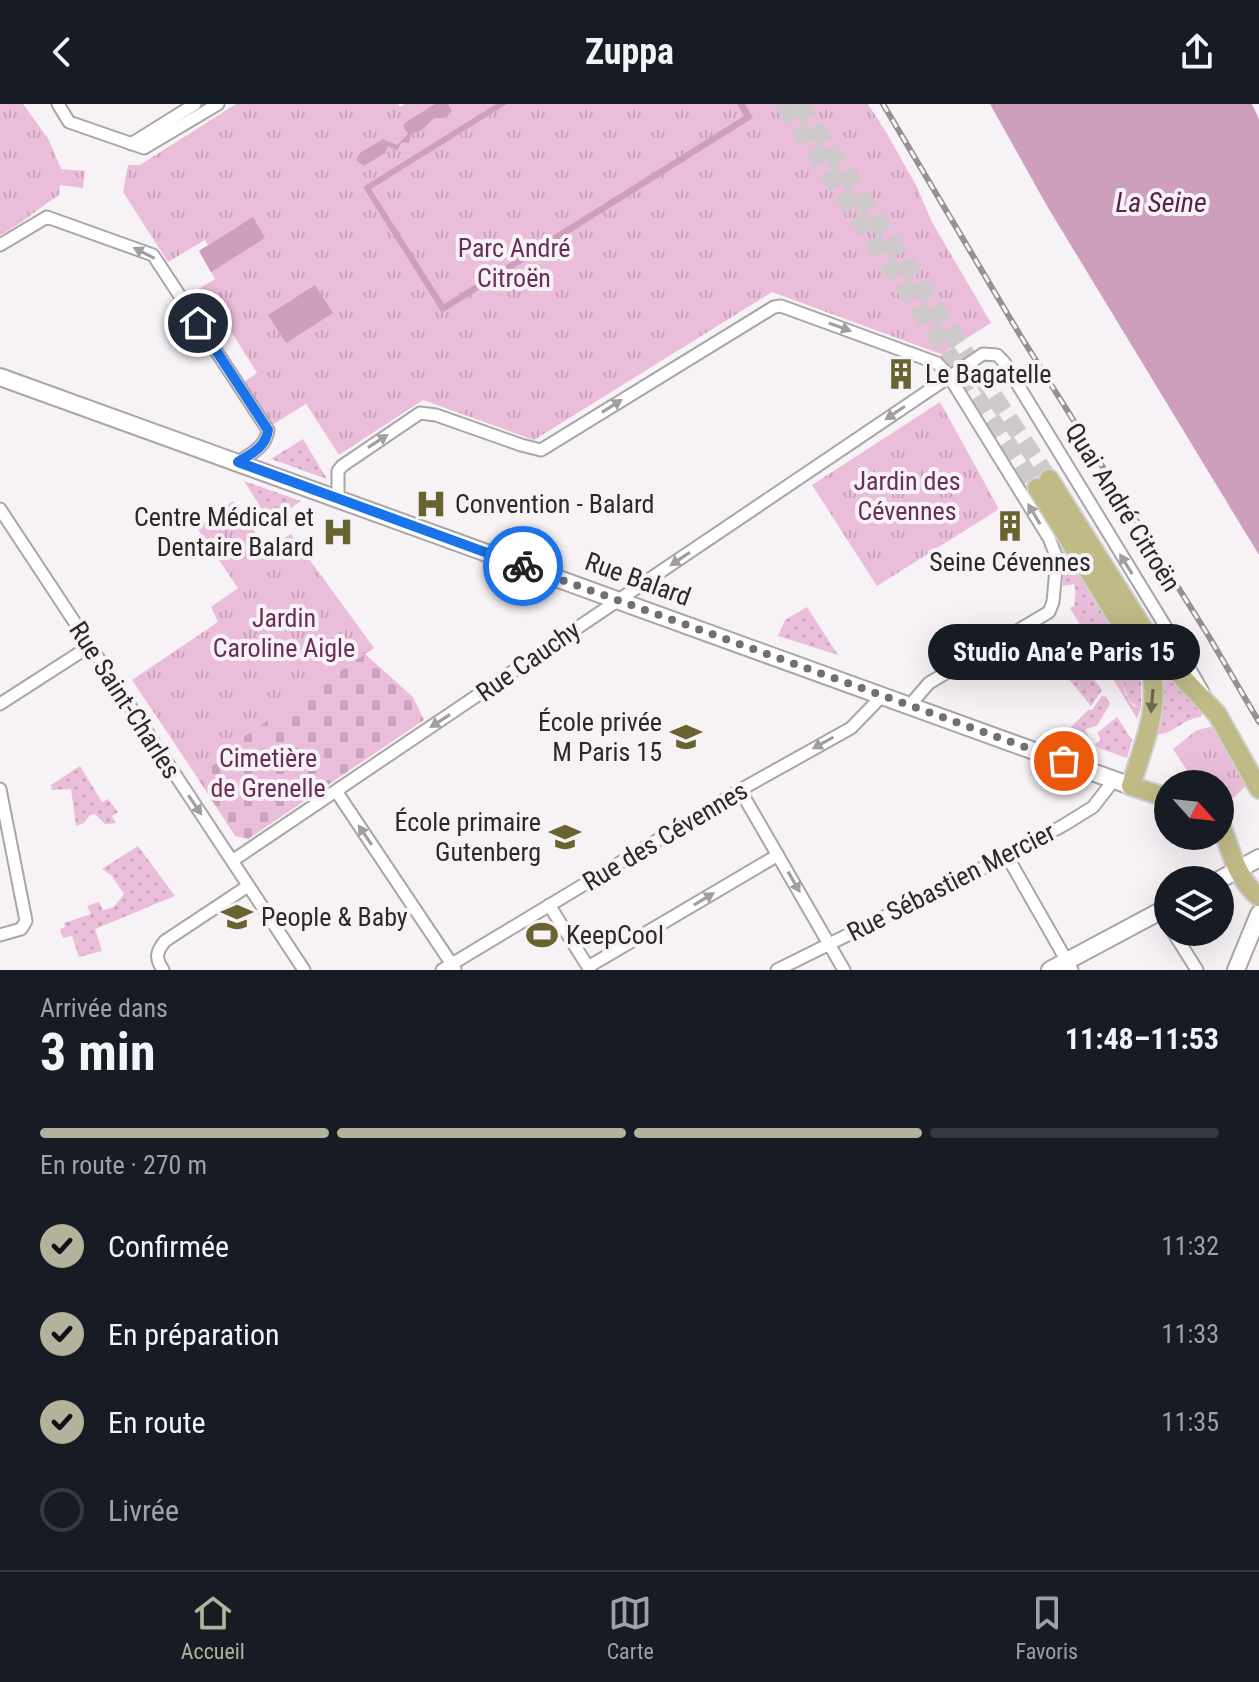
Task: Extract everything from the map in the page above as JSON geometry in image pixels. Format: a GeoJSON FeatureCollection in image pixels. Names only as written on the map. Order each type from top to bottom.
{"type":"FeatureCollection","features":[{"type":"Feature","properties":{"kind":"main road","name":"Quai André Citroën"},"geometry":{"type":"LineString","coordinates":[[1122,783],[1153,707],[1153,679],[1043,483],[1158,652],[1207,702],[1259,789]]}},
{"type":"Feature","properties":{"kind":"main road","name":"Rue Balard"},"geometry":{"type":"LineString","coordinates":[[1122,783],[1154,793]]}},
{"type":"Feature","properties":{"kind":"main road"},"geometry":{"type":"LineString","coordinates":[[1230,850],[1248,887],[1259,897]]}},
{"type":"Feature","properties":{"kind":"street"},"geometry":{"type":"LineString","coordinates":[[58,104],[69,122],[148,147],[218,104]]}},
{"type":"Feature","properties":{"kind":"street"},"geometry":{"type":"LineString","coordinates":[[131,144],[195,104]]}},
{"type":"Feature","properties":{"kind":"street"},"geometry":{"type":"LineString","coordinates":[[0,245],[47,217],[153,255],[268,430],[259,449],[238,462]]}},
{"type":"Feature","properties":{"kind":"street"},"geometry":{"type":"LineString","coordinates":[[338,499],[338,471],[342,466],[420,413],[436,415],[541,450],[774,307],[781,306],[937,363],[949,376],[1049,538],[1057,558],[1056,582],[1049,612],[929,683],[910,705]]}},
{"type":"Feature","properties":{"kind":"street","name":"Rue Cauchy"},"geometry":{"type":"LineString","coordinates":[[232,861],[983,354]]}},
{"type":"Feature","properties":{"kind":"street","name":"Quai André Citroën"},"geometry":{"type":"LineString","coordinates":[[983,354],[997,355],[1004,362],[1164,624],[1207,702]]}},
{"type":"Feature","properties":{"kind":"street","name":"Rue Balard"},"geometry":{"type":"LineString","coordinates":[[0,377],[1122,783]]}},
{"type":"Feature","properties":{"kind":"street","name":"Rue Saint-Charles"},"geometry":{"type":"LineString","coordinates":[[0,509],[304,970]]}},
{"type":"Feature","properties":{"kind":"street"},"geometry":{"type":"LineString","coordinates":[[0,704],[90,646]]}},
{"type":"Feature","properties":{"kind":"street","name":"Rue des Cévennes"},"geometry":{"type":"LineString","coordinates":[[450,968],[740,790],[851,728],[883,695]]}},
{"type":"Feature","properties":{"kind":"street","name":"Rue Sébastien Mercier"},"geometry":{"type":"LineString","coordinates":[[777,970],[1007,856],[1093,807],[1122,783]]}},
{"type":"Feature","properties":{"kind":"street"},"geometry":{"type":"LineString","coordinates":[[0,789],[26,921],[21,929],[0,935]]}},
{"type":"Feature","properties":{"kind":"street"},"geometry":{"type":"LineString","coordinates":[[740,790],[844,970]]}},
{"type":"Feature","properties":{"kind":"street"},"geometry":{"type":"LineString","coordinates":[[336,791],[450,968]]}},
{"type":"Feature","properties":{"kind":"street"},"geometry":{"type":"LineString","coordinates":[[549,905],[589,968],[778,855]]}},
{"type":"Feature","properties":{"kind":"street"},"geometry":{"type":"LineString","coordinates":[[1007,856],[1070,965]]}},
{"type":"Feature","properties":{"kind":"street"},"geometry":{"type":"LineString","coordinates":[[1234,872],[1259,858]]}},
{"type":"Feature","properties":{"kind":"street"},"geometry":{"type":"LineString","coordinates":[[163,970],[157,961],[157,954],[165,941],[248,886]]}},
{"type":"Feature","properties":{"kind":"street"},"geometry":{"type":"LineString","coordinates":[[1236,970],[1259,914]]}},
{"type":"Feature","properties":{"kind":"street"},"geometry":{"type":"LineString","coordinates":[[1050,970],[1070,965],[1154,920]]}},
{"type":"Feature","properties":{"kind":"street"},"geometry":{"type":"LineString","coordinates":[[1182,946],[1197,970]]}},
{"type":"Feature","properties":{"kind":"green space"},"geometry":{"type":"Polygon","coordinates":[[[0,104],[23,104],[49,140],[61,169],[85,171],[83,188],[60,185],[59,195],[0,235],[0,104]]]}},
{"type":"Feature","properties":{"kind":"green space","name":"Parc André Citroën"},"geometry":{"type":"Polygon","coordinates":[[[236,104],[398,104],[400,107],[404,104],[868,104],[991,323],[948,350],[946,356],[772,292],[534,440],[423,400],[339,455],[306,404],[272,425],[244,382],[257,373],[228,326],[214,334],[189,295],[215,279],[199,251],[208,245],[205,240],[168,262],[123,192],[128,165],[140,165],[236,104]]]}},
{"type":"Feature","properties":{"kind":"green space","name":"Jardin des Cévennes"},"geometry":{"type":"Polygon","coordinates":[[[940,402],[999,509],[877,586],[812,485],[940,402]]]}},
{"type":"Feature","properties":{"kind":"green space"},"geometry":{"type":"Polygon","coordinates":[[[303,439],[327,479],[271,459],[303,439]]]}},
{"type":"Feature","properties":{"kind":"green space"},"geometry":{"type":"Polygon","coordinates":[[[244,481],[301,501],[270,522],[244,481]]]}},
{"type":"Feature","properties":{"kind":"green space","name":"Jardin Caroline Aigle"},"geometry":{"type":"Polygon","coordinates":[[[233,501],[267,549],[291,534],[374,648],[193,771],[132,680],[218,622],[211,607],[238,588],[197,528],[233,501]]]}},
{"type":"Feature","properties":{"kind":"green space"},"geometry":{"type":"Polygon","coordinates":[[[1063,550],[1137,665],[1141,682],[1141,708],[1130,700],[1116,669],[1076,608],[1074,584],[1063,586],[1063,550]]]}},
{"type":"Feature","properties":{"kind":"green space"},"geometry":{"type":"Polygon","coordinates":[[[1075,605],[1122,680],[1133,706],[1141,708],[1137,719],[1070,608],[1075,605]]]}},
{"type":"Feature","properties":{"kind":"green space"},"geometry":{"type":"Polygon","coordinates":[[[807,607],[838,655],[778,636],[785,620],[807,607]]]}},
{"type":"Feature","properties":{"kind":"green space","name":"Cimetière de Grenelle"},"geometry":{"type":"Polygon","coordinates":[[[365,654],[413,697],[424,720],[248,839],[235,836],[193,771],[365,654]]]}},
{"type":"Feature","properties":{"kind":"green space"},"geometry":{"type":"Polygon","coordinates":[[[1084,666],[1102,690],[1091,706],[1067,677],[1084,666]]]}},
{"type":"Feature","properties":{"kind":"green space"},"geometry":{"type":"Polygon","coordinates":[[[1159,667],[1203,710],[1201,717],[1166,733],[1153,735],[1155,668],[1159,667]]]}},
{"type":"Feature","properties":{"kind":"green space"},"geometry":{"type":"Polygon","coordinates":[[[1102,696],[1110,704],[1097,726],[1085,729],[1092,746],[1053,733],[1069,729],[1088,710],[1092,710],[1102,696]]]}},
{"type":"Feature","properties":{"kind":"green space"},"geometry":{"type":"Polygon","coordinates":[[[1117,717],[1132,740],[1127,758],[1095,744],[1101,740],[1097,733],[1117,717]]]}},
{"type":"Feature","properties":{"kind":"green space"},"geometry":{"type":"Polygon","coordinates":[[[1214,726],[1249,783],[1234,797],[1234,770],[1187,770],[1173,749],[1197,730],[1214,726]]]}},
{"type":"Feature","properties":{"kind":"green space"},"geometry":{"type":"Polygon","coordinates":[[[80,766],[102,802],[108,799],[118,812],[112,816],[116,823],[105,824],[95,814],[76,826],[71,789],[52,790],[51,785],[80,766]]]}},
{"type":"Feature","properties":{"kind":"green space"},"geometry":{"type":"Polygon","coordinates":[[[138,846],[175,896],[95,929],[102,951],[79,957],[72,936],[63,938],[60,929],[65,927],[64,923],[91,914],[87,906],[99,902],[103,910],[114,907],[124,894],[111,875],[102,869],[138,846]]]}},
{"type":"Feature","properties":{"kind":"water"},"geometry":{"type":"Polygon","coordinates":[[[435,104],[448,104],[452,111],[444,118],[434,118],[422,130],[411,134],[409,143],[402,142],[397,151],[388,146],[385,153],[364,166],[356,160],[360,153],[383,139],[397,145],[408,134],[403,126],[406,122],[435,104]]]}},
{"type":"Feature","properties":{"kind":"water"},"geometry":{"type":"Polygon","coordinates":[[[496,104],[507,104],[371,189],[444,304],[744,116],[737,104],[745,104],[753,118],[442,313],[363,187],[496,104]]]}},
{"type":"Feature","properties":{"kind":"water","name":"La Seine"},"geometry":{"type":"Polygon","coordinates":[[[990,104],[1252,104],[1259,119],[1259,555],[1047,206],[990,104]]]}},
{"type":"Feature","properties":{"kind":"water"},"geometry":{"type":"Polygon","coordinates":[[[253,217],[265,238],[211,272],[199,251],[253,217]]]}},
{"type":"Feature","properties":{"kind":"water"},"geometry":{"type":"Polygon","coordinates":[[[315,285],[333,313],[286,343],[268,315],[315,285]]]}},
{"type":"Feature","properties":{"kind":"tunnel"},"geometry":{"type":"LineString","coordinates":[[783,104],[1037,488]]}},
{"type":"Feature","properties":{"kind":"tunnel"},"geometry":{"type":"LineString","coordinates":[[799,104],[1049,479]]}},
{"type":"Feature","properties":{"kind":"railway"},"geometry":{"type":"LineString","coordinates":[[883,104],[1020,335],[1259,722]]}},
{"type":"Feature","properties":{"kind":"way so far"},"geometry":{"type":"LineString","coordinates":[[523,566],[1064,761]]}},
{"type":"Feature","properties":{"kind":"place","name":"Le Bagatelle"},"geometry":{"type":"Point","coordinates":[901,374]}},
{"type":"Feature","properties":{"kind":"place","name":"Convention - Balard"},"geometry":{"type":"Point","coordinates":[431,504]}},
{"type":"Feature","properties":{"kind":"place","name":"Seine Cévennes"},"geometry":{"type":"Point","coordinates":[1010,526]}},
{"type":"Feature","properties":{"kind":"place","name":"Centre Médical et Dentaire Balard"},"geometry":{"type":"Point","coordinates":[338,532]}},
{"type":"Feature","properties":{"kind":"place","name":"École privée M Paris 15"},"geometry":{"type":"Point","coordinates":[686,737]}},
{"type":"Feature","properties":{"kind":"place","name":"Studio Ana’e Paris 15"},"geometry":{"type":"Point","coordinates":[1064,761]}},
{"type":"Feature","properties":{"kind":"place","name":"École primaire Gutenberg"},"geometry":{"type":"Point","coordinates":[565,837]}},
{"type":"Feature","properties":{"kind":"place","name":"People & Baby"},"geometry":{"type":"Point","coordinates":[237,917]}},
{"type":"Feature","properties":{"kind":"place","name":"KeepCool"},"geometry":{"type":"Point","coordinates":[542,935]}},
{"type":"Feature","properties":{"kind":"route"},"geometry":{"type":"LineString","coordinates":[[198,323],[268,430],[259,449],[238,462],[523,566]]}}]}
